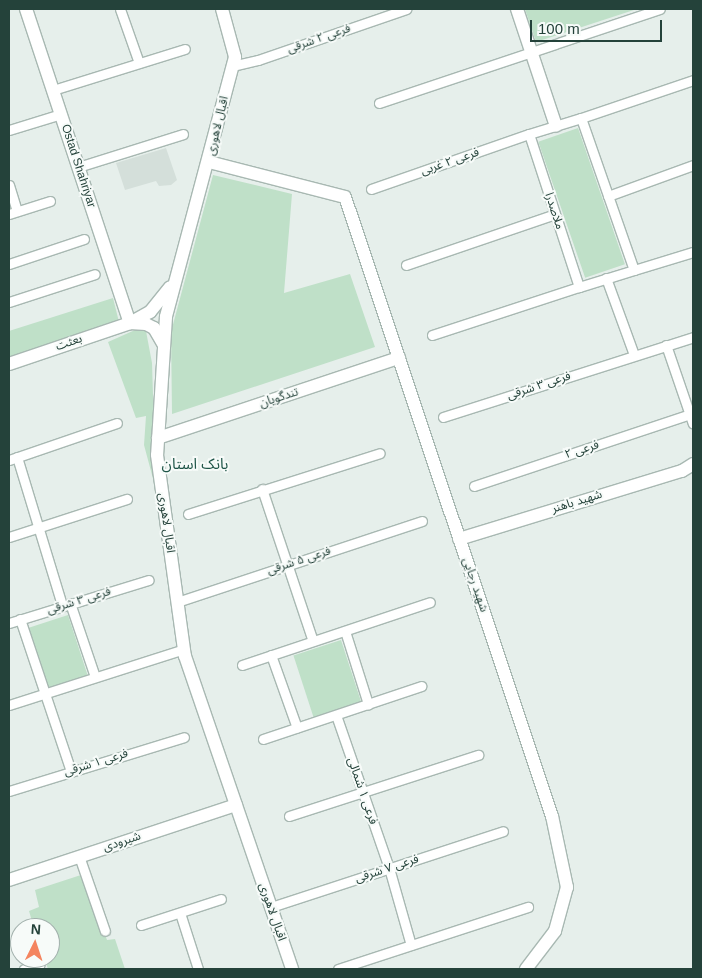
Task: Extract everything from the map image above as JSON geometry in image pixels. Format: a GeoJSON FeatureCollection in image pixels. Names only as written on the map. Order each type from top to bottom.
{"type":"FeatureCollection","features":[{"type":"Feature","properties":{"kind":"street","name":"Ostad Shahriyar"},"geometry":{"type":"LineString","coordinates":[[26,9],[130,323]]}},
{"type":"Feature","properties":{"kind":"street"},"geometry":{"type":"LineString","coordinates":[[120,9],[139,63]]}},
{"type":"Feature","properties":{"kind":"street","name":"اقبال لاهوری"},"geometry":{"type":"LineString","coordinates":[[222,9],[235,57],[209,162],[166,317],[157,455],[184,649],[292,969]]}},
{"type":"Feature","properties":{"kind":"street","name":"فرعی ۲ شرقی"},"geometry":{"type":"LineString","coordinates":[[232,66],[258,60],[406,9]]}},
{"type":"Feature","properties":{"kind":"street"},"geometry":{"type":"LineString","coordinates":[[517,9],[556,126]]}},
{"type":"Feature","properties":{"kind":"street"},"geometry":{"type":"LineString","coordinates":[[379,103],[660,9]]}},
{"type":"Feature","properties":{"kind":"street"},"geometry":{"type":"LineString","coordinates":[[53,90],[185,49]]}},
{"type":"Feature","properties":{"kind":"street"},"geometry":{"type":"LineString","coordinates":[[529,134],[693,80]]}},
{"type":"Feature","properties":{"kind":"street"},"geometry":{"type":"LineString","coordinates":[[9,130],[61,114]]}},
{"type":"Feature","properties":{"kind":"street"},"geometry":{"type":"LineString","coordinates":[[581,118],[634,270]]}},
{"type":"Feature","properties":{"kind":"street"},"geometry":{"type":"LineString","coordinates":[[78,167],[183,134]]}},
{"type":"Feature","properties":{"kind":"street","name":"فرعی ۲ غربی"},"geometry":{"type":"LineString","coordinates":[[371,189],[529,134]]}},
{"type":"Feature","properties":{"kind":"street","name":"ملاصدرا"},"geometry":{"type":"LineString","coordinates":[[529,134],[579,287]]}},
{"type":"Feature","properties":{"kind":"street","name":"شهید رجایی"},"geometry":{"type":"LineString","coordinates":[[209,162],[345,197],[552,816],[567,887],[555,931],[526,969]]}},
{"type":"Feature","properties":{"kind":"street"},"geometry":{"type":"LineString","coordinates":[[608,196],[693,165]]}},
{"type":"Feature","properties":{"kind":"street"},"geometry":{"type":"LineString","coordinates":[[9,185],[13,213],[50,200]]}},
{"type":"Feature","properties":{"kind":"street"},"geometry":{"type":"LineString","coordinates":[[406,265],[555,214]]}},
{"type":"Feature","properties":{"kind":"street"},"geometry":{"type":"LineString","coordinates":[[9,264],[84,239]]}},
{"type":"Feature","properties":{"kind":"street"},"geometry":{"type":"LineString","coordinates":[[432,334],[693,252]]}},
{"type":"Feature","properties":{"kind":"street"},"geometry":{"type":"LineString","coordinates":[[9,302],[95,274]]}},
{"type":"Feature","properties":{"kind":"street","name":"بعثت"},"geometry":{"type":"LineString","coordinates":[[9,364],[130,323],[150,312],[164,297],[178,274]]}},
{"type":"Feature","properties":{"kind":"street"},"geometry":{"type":"LineString","coordinates":[[606,278],[634,356],[693,337]]}},
{"type":"Feature","properties":{"kind":"street"},"geometry":{"type":"LineString","coordinates":[[130,323],[146,324],[154,328],[164,345]]}},
{"type":"Feature","properties":{"kind":"street"},"geometry":{"type":"LineString","coordinates":[[666,345],[693,424]]}},
{"type":"Feature","properties":{"kind":"street","name":"فرعی ۳ شرقی"},"geometry":{"type":"LineString","coordinates":[[443,417],[634,356]]}},
{"type":"Feature","properties":{"kind":"street","name":"تندگویان"},"geometry":{"type":"LineString","coordinates":[[158,438],[399,358]]}},
{"type":"Feature","properties":{"kind":"street","name":"فرعی ۲"},"geometry":{"type":"LineString","coordinates":[[474,486],[690,414]]}},
{"type":"Feature","properties":{"kind":"street"},"geometry":{"type":"LineString","coordinates":[[95,677],[37,528],[13,458],[117,423]]}},
{"type":"Feature","properties":{"kind":"street"},"geometry":{"type":"LineString","coordinates":[[188,514],[380,452]]}},
{"type":"Feature","properties":{"kind":"street","name":"شهید باهنر"},"geometry":{"type":"LineString","coordinates":[[460,539],[682,470],[693,464]]}},
{"type":"Feature","properties":{"kind":"street"},"geometry":{"type":"LineString","coordinates":[[262,489],[313,642]]}},
{"type":"Feature","properties":{"kind":"street"},"geometry":{"type":"LineString","coordinates":[[9,538],[127,499]]}},
{"type":"Feature","properties":{"kind":"street","name":"فرعی ۵ شرقی"},"geometry":{"type":"LineString","coordinates":[[177,602],[422,522]]}},
{"type":"Feature","properties":{"kind":"street","name":"فرعی ۳ شرقی"},"geometry":{"type":"LineString","coordinates":[[9,622],[148,580]]}},
{"type":"Feature","properties":{"kind":"street"},"geometry":{"type":"LineString","coordinates":[[242,665],[430,602]]}},
{"type":"Feature","properties":{"kind":"street"},"geometry":{"type":"LineString","coordinates":[[20,619],[46,693],[70,771]]}},
{"type":"Feature","properties":{"kind":"street"},"geometry":{"type":"LineString","coordinates":[[345,631],[368,704]]}},
{"type":"Feature","properties":{"kind":"street"},"geometry":{"type":"LineString","coordinates":[[9,705],[184,649]]}},
{"type":"Feature","properties":{"kind":"street"},"geometry":{"type":"LineString","coordinates":[[271,655],[297,728]]}},
{"type":"Feature","properties":{"kind":"street"},"geometry":{"type":"LineString","coordinates":[[263,739],[421,686]]}},
{"type":"Feature","properties":{"kind":"street","name":"فرعی ۱ شمالی"},"geometry":{"type":"LineString","coordinates":[[336,714],[389,868],[411,946]]}},
{"type":"Feature","properties":{"kind":"street","name":"فرعی ۱ شرقی"},"geometry":{"type":"LineString","coordinates":[[9,791],[184,737]]}},
{"type":"Feature","properties":{"kind":"street"},"geometry":{"type":"LineString","coordinates":[[289,816],[478,755]]}},
{"type":"Feature","properties":{"kind":"street","name":"شیرودی"},"geometry":{"type":"LineString","coordinates":[[9,880],[236,805]]}},
{"type":"Feature","properties":{"kind":"street","name":"فرعی ۷ شرقی"},"geometry":{"type":"LineString","coordinates":[[271,906],[503,831]]}},
{"type":"Feature","properties":{"kind":"street"},"geometry":{"type":"LineString","coordinates":[[79,856],[105,931]]}},
{"type":"Feature","properties":{"kind":"street"},"geometry":{"type":"LineString","coordinates":[[141,925],[221,899]]}},
{"type":"Feature","properties":{"kind":"street"},"geometry":{"type":"LineString","coordinates":[[338,969],[528,907]]}},
{"type":"Feature","properties":{"kind":"street"},"geometry":{"type":"LineString","coordinates":[[180,913],[198,969]]}},
{"type":"Feature","properties":{"kind":"shaded area"},"geometry":{"type":"Polygon","coordinates":[[[166,148],[177,180],[171,185],[159,186],[156,181],[125,190],[116,163],[166,148]]]}},
{"type":"Feature","properties":{"kind":"green space"},"geometry":{"type":"Polygon","coordinates":[[[525,9],[637,9],[536,42],[525,9]]]}},
{"type":"Feature","properties":{"kind":"green space"},"geometry":{"type":"Polygon","coordinates":[[[578,128],[625,264],[585,278],[538,142],[578,128]]]}},
{"type":"Feature","properties":{"kind":"green space"},"geometry":{"type":"Polygon","coordinates":[[[213,175],[292,194],[284,293],[350,274],[375,347],[172,414],[171,332],[213,175]]]}},
{"type":"Feature","properties":{"kind":"green space"},"geometry":{"type":"Polygon","coordinates":[[[113,298],[119,322],[9,359],[9,331],[113,298]]]}},
{"type":"Feature","properties":{"kind":"green space"},"geometry":{"type":"Polygon","coordinates":[[[135,330],[146,331],[152,363],[156,490],[144,445],[146,416],[136,418],[108,342],[135,330]]]}},
{"type":"Feature","properties":{"kind":"green space"},"geometry":{"type":"Polygon","coordinates":[[[68,615],[88,676],[48,689],[28,628],[68,615]]]}},
{"type":"Feature","properties":{"kind":"green space"},"geometry":{"type":"Polygon","coordinates":[[[341,640],[361,702],[314,717],[293,655],[341,640]]]}},
{"type":"Feature","properties":{"kind":"green space"},"geometry":{"type":"Polygon","coordinates":[[[84,874],[107,940],[115,939],[125,969],[48,969],[60,968],[60,918],[31,918],[29,911],[39,907],[35,890],[84,874]]]}},
{"type":"Feature","properties":{"kind":"district","name":"بانک استان"},"geometry":{"type":"Point","coordinates":[195,464]}}]}
